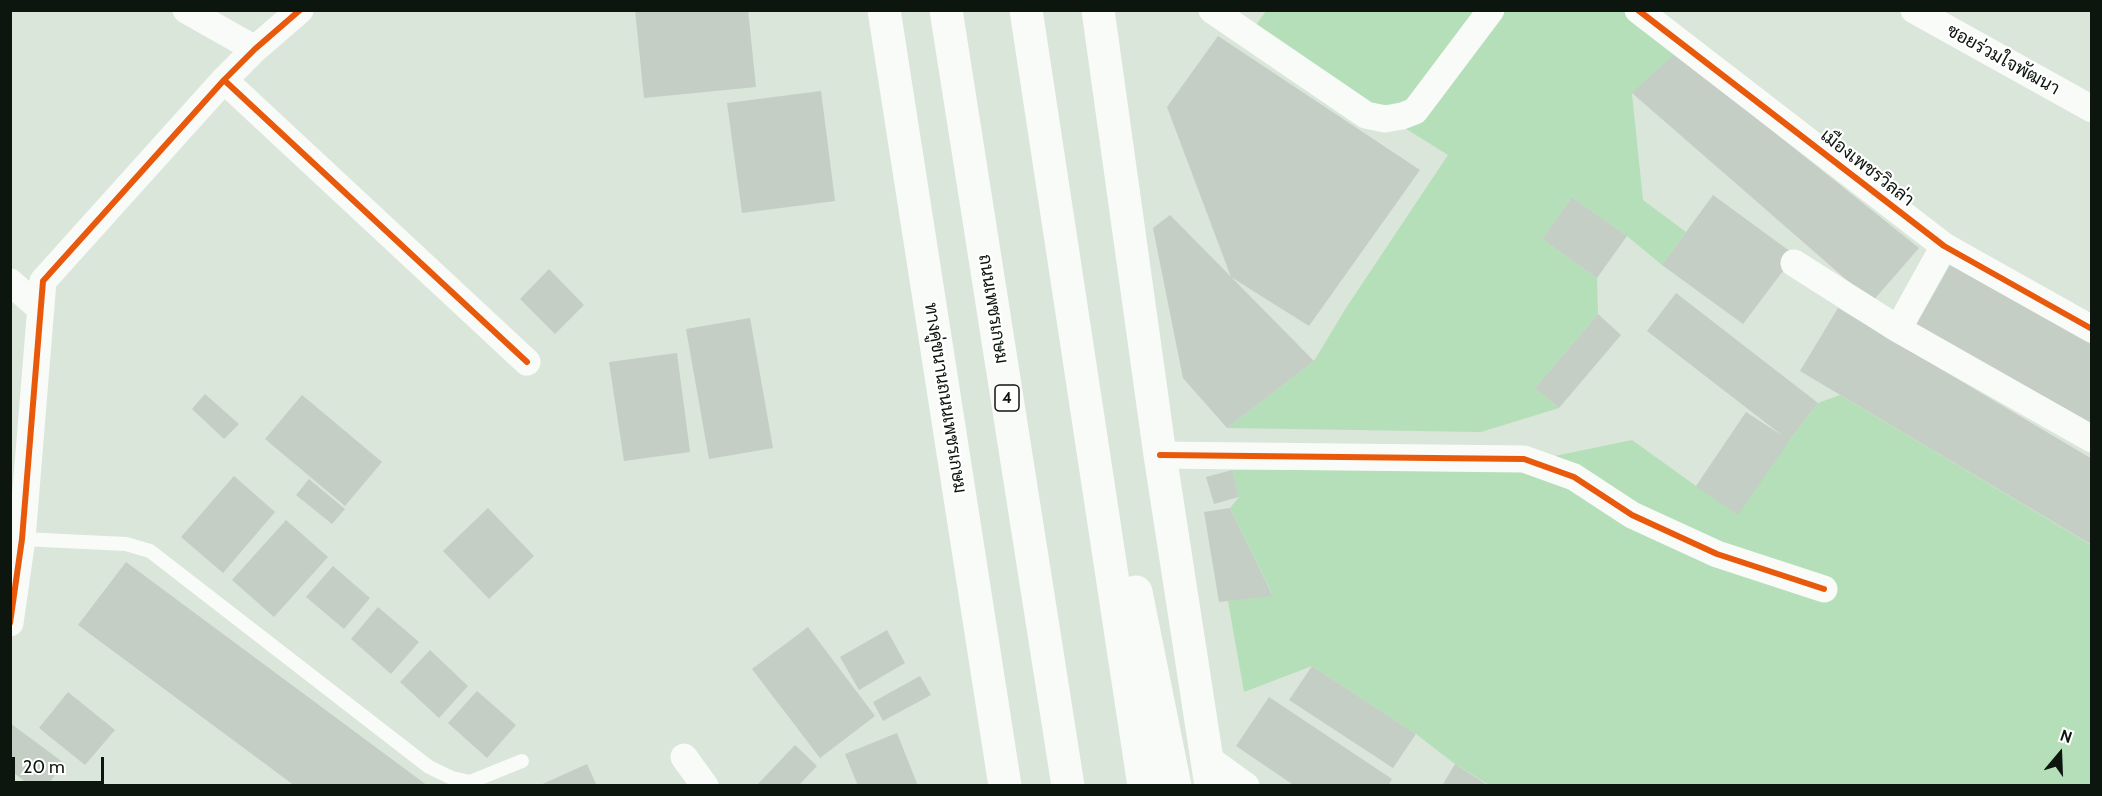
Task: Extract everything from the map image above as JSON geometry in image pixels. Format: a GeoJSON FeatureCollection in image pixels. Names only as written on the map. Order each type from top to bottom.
{"type":"FeatureCollection","features":[{"type":"Feature","properties":{"kind":"main road","name":"ทางคู่ขนานถนนเพชรเกษม"},"geometry":{"type":"LineString","coordinates":[[884,10],[1005,786]]}},
{"type":"Feature","properties":{"kind":"main road","name":"ถนนเพชรเกษม"},"geometry":{"type":"LineString","coordinates":[[946,10],[1068,786]]}},
{"type":"Feature","properties":{"kind":"main road"},"geometry":{"type":"LineString","coordinates":[[1026,10],[1144,786]]}},
{"type":"Feature","properties":{"kind":"main road"},"geometry":{"type":"LineString","coordinates":[[1098,10],[1160,455],[1209,771]]}},
{"type":"Feature","properties":{"kind":"main road"},"geometry":{"type":"LineString","coordinates":[[1056,202],[1175,786]]}},
{"type":"Feature","properties":{"kind":"main road"},"geometry":{"type":"LineString","coordinates":[[1034,570],[1052,786]]}},
{"type":"Feature","properties":{"kind":"street"},"geometry":{"type":"LineString","coordinates":[[186,10],[255,49]]}},
{"type":"Feature","properties":{"kind":"street"},"geometry":{"type":"LineString","coordinates":[[10,623],[22,539],[43,281],[224,80],[255,49],[300,10]]}},
{"type":"Feature","properties":{"kind":"street"},"geometry":{"type":"LineString","coordinates":[[1212,10],[1366,115],[1385,119],[1414,111],[1491,10]]}},
{"type":"Feature","properties":{"kind":"street","name":"เมืองเพชรวิลล่า"},"geometry":{"type":"LineString","coordinates":[[1638,10],[1944,246],[2091,329]]}},
{"type":"Feature","properties":{"kind":"street","name":"ซอยร่วมใจพัฒนา"},"geometry":{"type":"LineString","coordinates":[[1914,10],[2091,109]]}},
{"type":"Feature","properties":{"kind":"street"},"geometry":{"type":"LineString","coordinates":[[224,80],[527,362]]}},
{"type":"Feature","properties":{"kind":"street"},"geometry":{"type":"LineString","coordinates":[[1898,329],[1944,246]]}},
{"type":"Feature","properties":{"kind":"street"},"geometry":{"type":"LineString","coordinates":[[1794,263],[1898,329],[2091,439]]}},
{"type":"Feature","properties":{"kind":"street"},"geometry":{"type":"LineString","coordinates":[[10,282],[41,309]]}},
{"type":"Feature","properties":{"kind":"street"},"geometry":{"type":"LineString","coordinates":[[1160,455],[1524,459],[1574,477],[1632,515],[1717,554],[1824,589]]}},
{"type":"Feature","properties":{"kind":"street"},"geometry":{"type":"LineString","coordinates":[[684,757],[705,786]]}},
{"type":"Feature","properties":{"kind":"street"},"geometry":{"type":"LineString","coordinates":[[1209,771],[1246,786]]}},
{"type":"Feature","properties":{"kind":"lane"},"geometry":{"type":"LineString","coordinates":[[22,539],[126,544],[150,551],[429,767],[452,778],[470,782],[522,761]]}},
{"type":"Feature","properties":{"kind":"green space"},"geometry":{"type":"Polygon","coordinates":[[[1266,11],[1630,11],[1675,53],[1632,94],[1643,200],[1686,232],[1662,265],[1627,236],[1572,197],[1542,239],[1597,278],[1598,314],[1535,388],[1559,408],[1481,432],[1227,428],[1314,361],[1346,308],[1448,155],[1251,32],[1266,11]]]}},
{"type":"Feature","properties":{"kind":"green space"},"geometry":{"type":"Polygon","coordinates":[[[1840,395],[2091,545],[2091,785],[1489,785],[1312,666],[1244,692],[1228,601],[1273,595],[1230,508],[1239,497],[1232,470],[1487,470],[1632,440],[1696,486],[1789,441],[1818,403],[1840,395]]]}},
{"type":"Feature","properties":{"kind":"building"},"geometry":{"type":"Polygon","coordinates":[[[635,10],[748,10],[756,87],[644,98],[635,10]]]}},
{"type":"Feature","properties":{"kind":"building"},"geometry":{"type":"Polygon","coordinates":[[[1218,36],[1420,170],[1309,326],[1231,277],[1167,107],[1218,36]]]}},
{"type":"Feature","properties":{"kind":"building"},"geometry":{"type":"Polygon","coordinates":[[[1675,53],[1919,248],[1872,302],[1632,93],[1675,53]]]}},
{"type":"Feature","properties":{"kind":"building"},"geometry":{"type":"Polygon","coordinates":[[[821,91],[835,201],[742,213],[727,103],[821,91]]]}},
{"type":"Feature","properties":{"kind":"building"},"geometry":{"type":"Polygon","coordinates":[[[1713,195],[1795,255],[1743,324],[1662,265],[1713,195]]]}},
{"type":"Feature","properties":{"kind":"building"},"geometry":{"type":"Polygon","coordinates":[[[1572,197],[1627,236],[1597,278],[1542,239],[1572,197]]]}},
{"type":"Feature","properties":{"kind":"building"},"geometry":{"type":"Polygon","coordinates":[[[1170,215],[1314,361],[1227,428],[1183,378],[1153,228],[1170,215]]]}},
{"type":"Feature","properties":{"kind":"building"},"geometry":{"type":"Polygon","coordinates":[[[1950,265],[2092,345],[2092,424],[1916,325],[1950,265]]]}},
{"type":"Feature","properties":{"kind":"building"},"geometry":{"type":"Polygon","coordinates":[[[549,269],[584,305],[555,334],[520,299],[549,269]]]}},
{"type":"Feature","properties":{"kind":"building"},"geometry":{"type":"Polygon","coordinates":[[[1676,293],[1818,403],[1738,515],[1696,486],[1746,412],[1783,436],[1647,331],[1676,293]]]}},
{"type":"Feature","properties":{"kind":"building"},"geometry":{"type":"Polygon","coordinates":[[[1838,308],[2092,459],[2092,545],[1800,371],[1838,308]]]}},
{"type":"Feature","properties":{"kind":"building"},"geometry":{"type":"Polygon","coordinates":[[[1598,314],[1621,335],[1559,408],[1535,388],[1598,314]]]}},
{"type":"Feature","properties":{"kind":"building"},"geometry":{"type":"Polygon","coordinates":[[[750,318],[773,448],[709,459],[686,329],[750,318]]]}},
{"type":"Feature","properties":{"kind":"building"},"geometry":{"type":"Polygon","coordinates":[[[677,353],[690,452],[624,461],[609,362],[677,353]]]}},
{"type":"Feature","properties":{"kind":"building"},"geometry":{"type":"Polygon","coordinates":[[[205,394],[239,424],[224,439],[192,409],[205,394]]]}},
{"type":"Feature","properties":{"kind":"building"},"geometry":{"type":"Polygon","coordinates":[[[302,395],[382,462],[345,506],[265,439],[302,395]]]}},
{"type":"Feature","properties":{"kind":"building"},"geometry":{"type":"Polygon","coordinates":[[[1232,470],[1239,497],[1214,504],[1206,477],[1232,470]]]}},
{"type":"Feature","properties":{"kind":"building"},"geometry":{"type":"Polygon","coordinates":[[[234,476],[275,512],[223,573],[181,537],[234,476]]]}},
{"type":"Feature","properties":{"kind":"building"},"geometry":{"type":"Polygon","coordinates":[[[309,479],[345,509],[332,524],[296,495],[309,479]]]}},
{"type":"Feature","properties":{"kind":"building"},"geometry":{"type":"Polygon","coordinates":[[[488,508],[534,556],[489,599],[443,551],[488,508]]]}},
{"type":"Feature","properties":{"kind":"building"},"geometry":{"type":"Polygon","coordinates":[[[1230,508],[1273,596],[1219,602],[1204,512],[1230,508]]]}},
{"type":"Feature","properties":{"kind":"building"},"geometry":{"type":"Polygon","coordinates":[[[286,520],[328,557],[274,617],[232,580],[286,520]]]}},
{"type":"Feature","properties":{"kind":"building"},"geometry":{"type":"Polygon","coordinates":[[[126,562],[428,786],[295,786],[78,625],[126,562]]]}},
{"type":"Feature","properties":{"kind":"building"},"geometry":{"type":"Polygon","coordinates":[[[333,566],[370,598],[344,629],[306,597],[333,566]]]}},
{"type":"Feature","properties":{"kind":"building"},"geometry":{"type":"Polygon","coordinates":[[[378,607],[419,642],[391,674],[351,639],[378,607]]]}},
{"type":"Feature","properties":{"kind":"building"},"geometry":{"type":"Polygon","coordinates":[[[808,627],[875,716],[820,758],[752,669],[808,627]]]}},
{"type":"Feature","properties":{"kind":"building"},"geometry":{"type":"Polygon","coordinates":[[[887,630],[905,663],[859,690],[840,657],[887,630]]]}},
{"type":"Feature","properties":{"kind":"building"},"geometry":{"type":"Polygon","coordinates":[[[430,650],[468,686],[439,718],[400,682],[430,650]]]}},
{"type":"Feature","properties":{"kind":"building"},"geometry":{"type":"Polygon","coordinates":[[[1312,666],[1416,734],[1393,768],[1289,700],[1312,666]]]}},
{"type":"Feature","properties":{"kind":"building"},"geometry":{"type":"Polygon","coordinates":[[[920,676],[931,695],[883,721],[873,702],[920,676]]]}},
{"type":"Feature","properties":{"kind":"building"},"geometry":{"type":"Polygon","coordinates":[[[477,691],[516,725],[487,758],[448,723],[477,691]]]}},
{"type":"Feature","properties":{"kind":"building"},"geometry":{"type":"Polygon","coordinates":[[[68,692],[115,730],[85,765],[39,728],[68,692]]]}},
{"type":"Feature","properties":{"kind":"building"},"geometry":{"type":"Polygon","coordinates":[[[1269,697],[1392,779],[1388,786],[1295,786],[1236,746],[1269,697]]]}},
{"type":"Feature","properties":{"kind":"building"},"geometry":{"type":"Polygon","coordinates":[[[10,723],[64,763],[47,786],[31,786],[10,770],[10,723]]]}},
{"type":"Feature","properties":{"kind":"building"},"geometry":{"type":"Polygon","coordinates":[[[897,733],[918,786],[858,786],[845,754],[897,733]]]}},
{"type":"Feature","properties":{"kind":"building"},"geometry":{"type":"Polygon","coordinates":[[[795,745],[817,766],[798,786],[756,786],[795,745]]]}},
{"type":"Feature","properties":{"kind":"building"},"geometry":{"type":"Polygon","coordinates":[[[587,764],[597,786],[538,786],[587,764]]]}},
{"type":"Feature","properties":{"kind":"building"},"geometry":{"type":"Polygon","coordinates":[[[1455,764],[1489,786],[1442,786],[1455,764]]]}},
{"type":"Feature","properties":{"kind":"cycle path"},"geometry":{"type":"LineString","coordinates":[[10,623],[22,539],[43,281],[224,80],[255,49],[300,10]]}},
{"type":"Feature","properties":{"kind":"cycle path"},"geometry":{"type":"LineString","coordinates":[[1638,10],[1944,246],[2092,329]]}},
{"type":"Feature","properties":{"kind":"cycle path"},"geometry":{"type":"LineString","coordinates":[[224,80],[527,362]]}},
{"type":"Feature","properties":{"kind":"cycle path"},"geometry":{"type":"LineString","coordinates":[[1160,455],[1524,459],[1574,477],[1632,515],[1717,554],[1824,589]]}}]}
